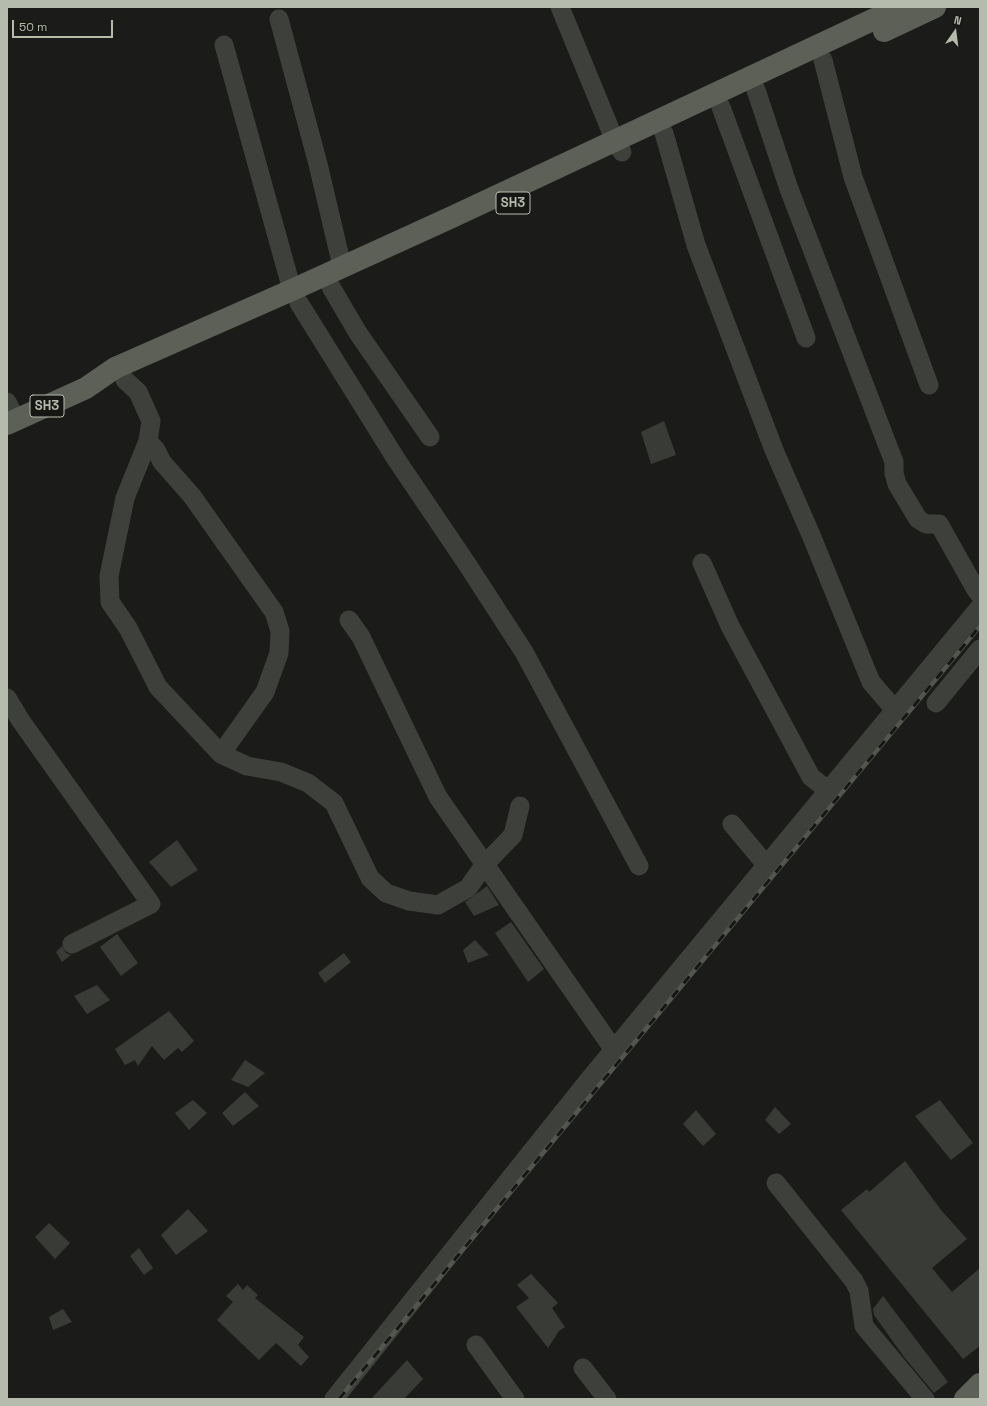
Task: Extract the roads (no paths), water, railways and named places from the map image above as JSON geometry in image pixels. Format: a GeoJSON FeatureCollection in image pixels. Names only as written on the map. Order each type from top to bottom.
{"type":"FeatureCollection","features":[{"type":"Feature","properties":{"kind":"main road","name":"SH3"},"geometry":{"type":"LineString","coordinates":[[86,388],[115,368],[296,296],[331,288],[900,7]]}},
{"type":"Feature","properties":{"kind":"main road","name":"SH3"},"geometry":{"type":"LineString","coordinates":[[10,415],[86,388],[125,380],[296,296],[342,266],[618,147],[664,133],[823,60],[876,19],[935,7]]}},
{"type":"Feature","properties":{"kind":"main road"},"geometry":{"type":"LineString","coordinates":[[965,1399],[980,1384]]}},
{"type":"Feature","properties":{"kind":"street"},"geometry":{"type":"LineString","coordinates":[[560,7],[618,147]]}},
{"type":"Feature","properties":{"kind":"street"},"geometry":{"type":"LineString","coordinates":[[279,19],[318,164],[342,266]]}},
{"type":"Feature","properties":{"kind":"street"},"geometry":{"type":"LineString","coordinates":[[224,45],[296,296],[396,459],[524,652],[639,866]]}},
{"type":"Feature","properties":{"kind":"street"},"geometry":{"type":"LineString","coordinates":[[823,60],[853,177],[929,386]]}},
{"type":"Feature","properties":{"kind":"street"},"geometry":{"type":"LineString","coordinates":[[756,90],[789,190],[894,462],[894,473],[897,484],[918,519],[926,524],[939,524],[980,595]]}},
{"type":"Feature","properties":{"kind":"street"},"geometry":{"type":"LineString","coordinates":[[721,107],[806,338]]}},
{"type":"Feature","properties":{"kind":"street"},"geometry":{"type":"LineString","coordinates":[[664,133],[696,245],[774,450],[811,535],[871,682],[889,703],[897,708]]}},
{"type":"Feature","properties":{"kind":"street"},"geometry":{"type":"LineString","coordinates":[[331,288],[358,333],[430,437]]}},
{"type":"Feature","properties":{"kind":"street"},"geometry":{"type":"LineString","coordinates":[[125,380],[138,392],[151,421],[148,442],[125,498],[109,576],[110,602],[128,628],[158,687],[221,754],[248,766],[281,772],[308,783],[334,803],[370,878],[386,893],[409,902],[438,905],[468,888],[485,864],[513,835],[520,806]]}},
{"type":"Feature","properties":{"kind":"street"},"geometry":{"type":"LineString","coordinates":[[148,442],[156,450],[162,462],[192,496],[270,606],[274,612],[280,631],[279,653],[265,692],[221,754]]}},
{"type":"Feature","properties":{"kind":"street"},"geometry":{"type":"LineString","coordinates":[[702,564],[730,626],[811,777],[829,791]]}},
{"type":"Feature","properties":{"kind":"street"},"geometry":{"type":"LineString","coordinates":[[334,1399],[614,1050],[980,606]]}},
{"type":"Feature","properties":{"kind":"street"},"geometry":{"type":"LineString","coordinates":[[349,620],[361,637],[438,797],[614,1050]]}},
{"type":"Feature","properties":{"kind":"street"},"geometry":{"type":"LineString","coordinates":[[936,703],[980,648]]}},
{"type":"Feature","properties":{"kind":"street"},"geometry":{"type":"LineString","coordinates":[[7,698],[21,721],[151,904],[72,944]]}},
{"type":"Feature","properties":{"kind":"street"},"geometry":{"type":"LineString","coordinates":[[732,824],[767,866]]}},
{"type":"Feature","properties":{"kind":"street"},"geometry":{"type":"LineString","coordinates":[[776,1183],[854,1281],[860,1291],[864,1326],[925,1399]]}},
{"type":"Feature","properties":{"kind":"street"},"geometry":{"type":"LineString","coordinates":[[476,1346],[515,1399]]}},
{"type":"Feature","properties":{"kind":"street"},"geometry":{"type":"LineString","coordinates":[[583,1368],[607,1399]]}},
{"type":"Feature","properties":{"kind":"railway"},"geometry":{"type":"LineString","coordinates":[[339,1399],[980,626]]}}]}
